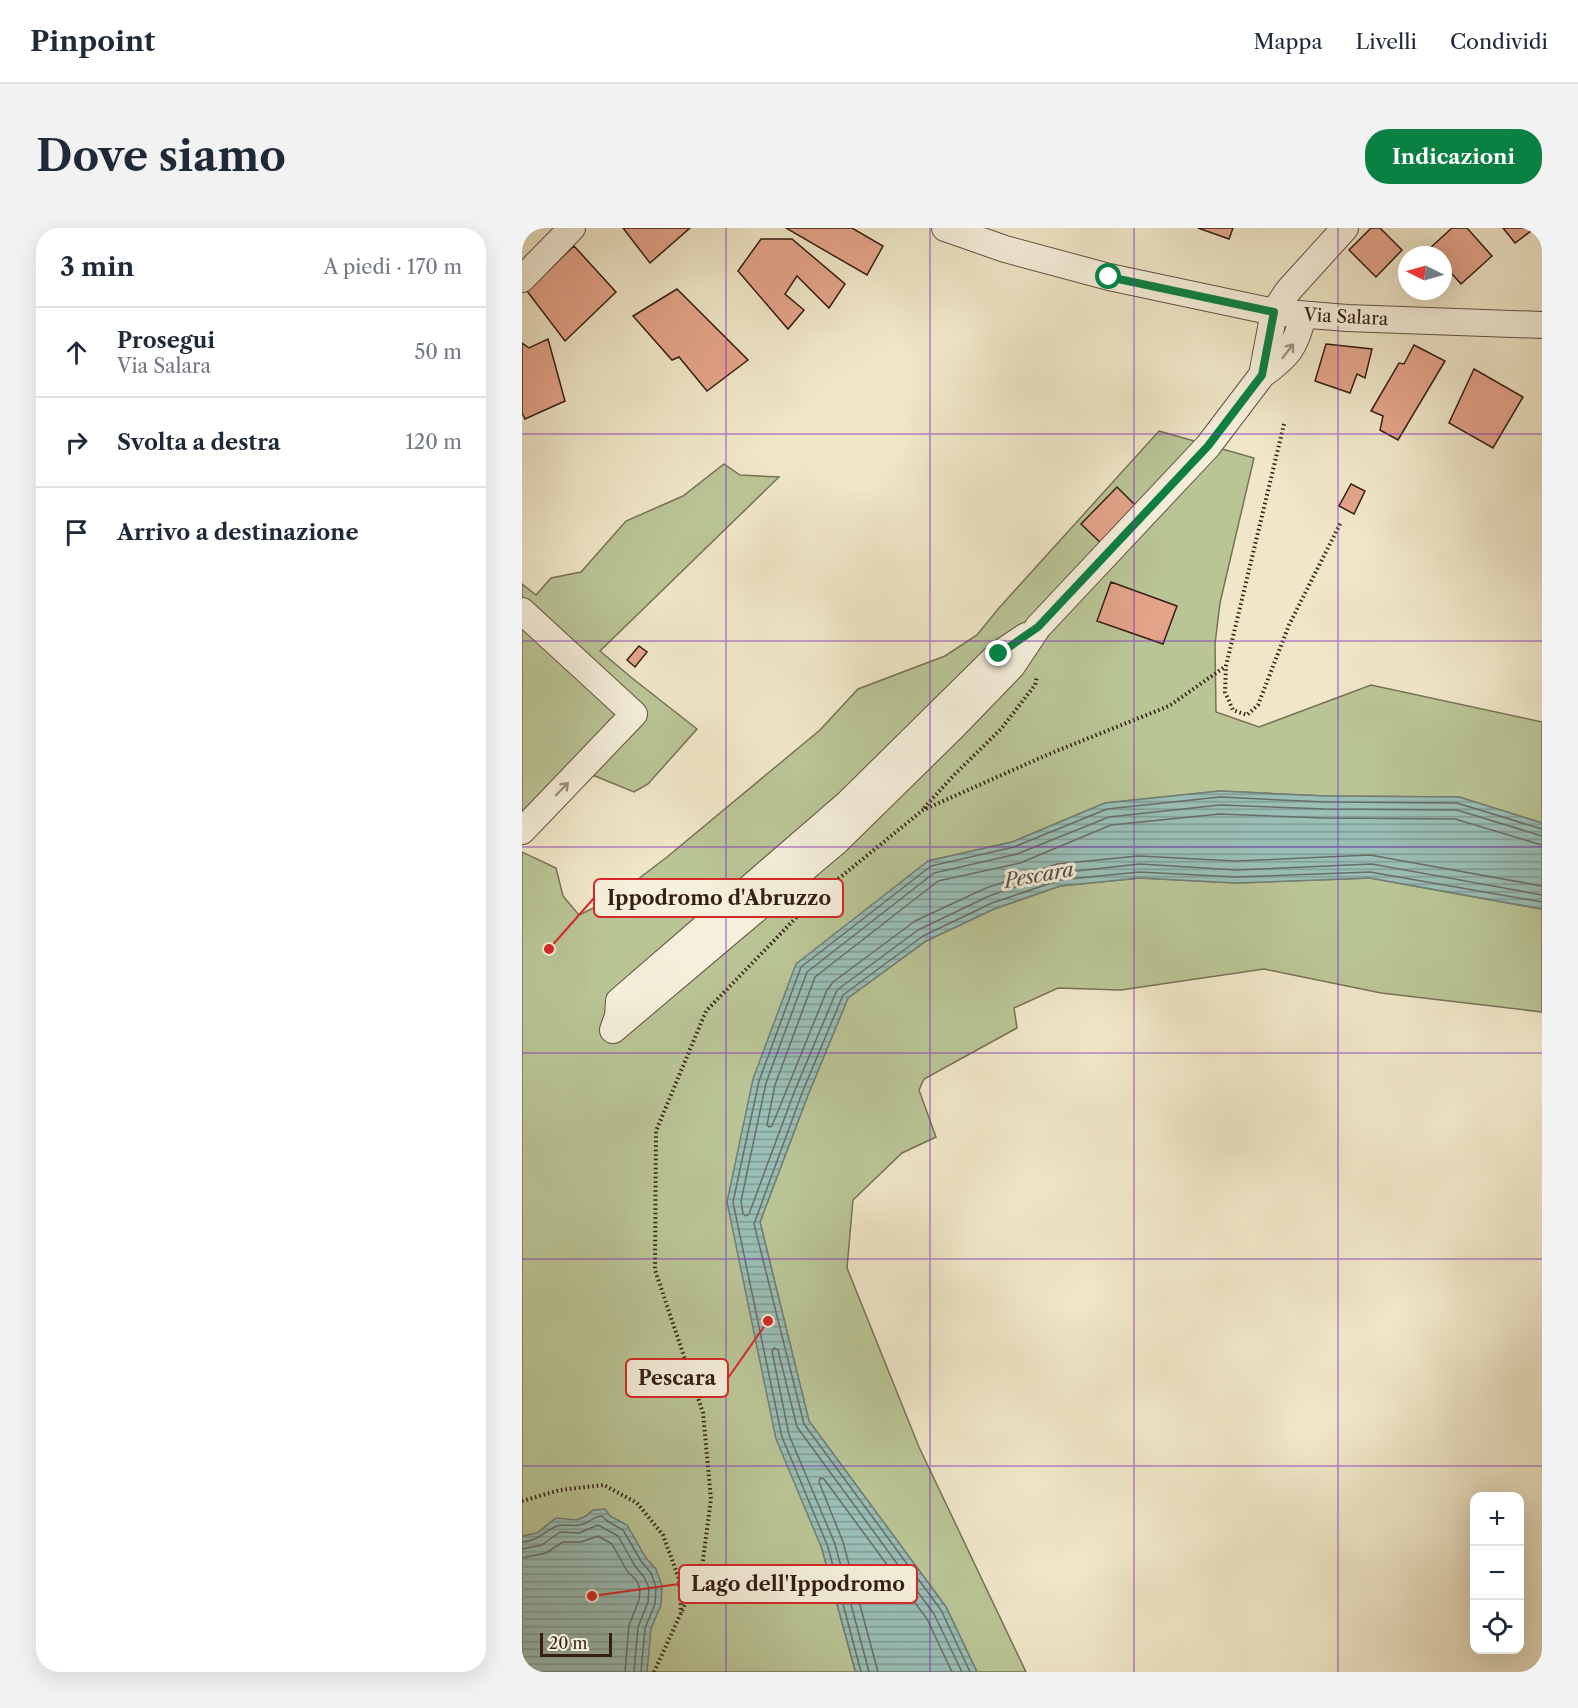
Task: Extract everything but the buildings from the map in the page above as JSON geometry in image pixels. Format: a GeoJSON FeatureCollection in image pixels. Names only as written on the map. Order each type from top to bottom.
{"type":"FeatureCollection","features":[{"type":"Feature","properties":{"kind":"street"},"geometry":{"type":"LineString","coordinates":[[522,279],[572,228]]}},
{"type":"Feature","properties":{"kind":"street","name":"Via Salara"},"geometry":{"type":"LineString","coordinates":[[945,228],[1005,249],[1109,277],[1274,312],[1542,325]]}},
{"type":"Feature","properties":{"kind":"street"},"geometry":{"type":"LineString","coordinates":[[1262,375],[1274,312],[1288,291],[1345,228]]}},
{"type":"Feature","properties":{"kind":"street"},"geometry":{"type":"LineString","coordinates":[[1038,627],[999,654],[848,803],[619,1001],[618,1016],[613,1029],[837,841],[1012,666],[1038,627],[1208,446],[1262,375],[1290,352],[1299,335],[1303,315]]}},
{"type":"Feature","properties":{"kind":"street"},"geometry":{"type":"LineString","coordinates":[[522,611],[634,714],[522,831]]}},
{"type":"Feature","properties":{"kind":"path"},"geometry":{"type":"LineString","coordinates":[[1284,424],[1227,666],[1225,692],[1233,710],[1247,715],[1258,705],[1289,625],[1341,522]]}},
{"type":"Feature","properties":{"kind":"path"},"geometry":{"type":"LineString","coordinates":[[923,810],[1049,754],[1169,706],[1227,666]]}},
{"type":"Feature","properties":{"kind":"path"},"geometry":{"type":"LineString","coordinates":[[654,1672],[702,1567],[711,1499],[703,1413],[655,1270],[656,1131],[706,1011],[816,897],[923,810],[955,774],[1001,729],[1035,685],[1038,668]]}},
{"type":"Feature","properties":{"kind":"path"},"geometry":{"type":"LineString","coordinates":[[522,1501],[560,1490],[604,1485],[637,1503],[663,1535],[679,1579],[681,1614]]}},
{"type":"Feature","properties":{"kind":"green space"},"geometry":{"type":"Polygon","coordinates":[[[1159,431],[1254,458],[1220,603],[1215,644],[1216,712],[1259,727],[1371,685],[1542,722],[1542,823],[1459,797],[1325,796],[1220,791],[1105,803],[1012,842],[928,861],[727,1202],[855,1670],[858,1672],[522,1672],[522,852],[556,868],[563,896],[579,915],[612,899],[667,857],[820,730],[858,689],[945,656],[977,635],[1159,431]]]}},
{"type":"Feature","properties":{"kind":"green space"},"geometry":{"type":"Polygon","coordinates":[[[724,464],[740,475],[779,477],[600,651],[697,729],[648,784],[634,792],[590,774],[522,845],[522,584],[536,595],[551,578],[581,572],[626,521],[683,496],[724,464]]]}},
{"type":"Feature","properties":{"kind":"green space"},"geometry":{"type":"Polygon","coordinates":[[[1140,878],[1236,883],[1370,878],[1542,909],[1542,1012],[1381,993],[1264,969],[1121,990],[1058,988],[1014,1008],[1017,1028],[924,1079],[919,1090],[936,1137],[902,1153],[853,1200],[847,1268],[919,1447],[1026,1672],[977,1672],[946,1607],[809,1421],[760,1222],[848,998],[926,941],[994,909],[1060,886],[1140,878]]]}},
{"type":"Feature","properties":{"kind":"water","name":"Pescara"},"geometry":{"type":"Polygon","coordinates":[[[1220,791],[1325,796],[1459,797],[1542,823],[1542,909],[1370,878],[1236,883],[1140,878],[1060,886],[994,909],[926,941],[848,998],[760,1222],[809,1421],[946,1607],[977,1672],[858,1672],[855,1670],[822,1549],[776,1439],[727,1202],[753,1079],[796,964],[928,861],[1012,842],[1105,803],[1220,791]]]}},
{"type":"Feature","properties":{"kind":"water"},"geometry":{"type":"Polygon","coordinates":[[[605,1509],[610,1516],[627,1525],[646,1558],[656,1569],[662,1586],[661,1605],[651,1629],[647,1672],[522,1672],[522,1536],[537,1533],[556,1518],[577,1520],[593,1510],[605,1509]]]}},
{"type":"Feature","properties":{"kind":"place","name":"Ippodromo d'Abruzzo"},"geometry":{"type":"Point","coordinates":[549,949]}},
{"type":"Feature","properties":{"kind":"place","name":"Pescara"},"geometry":{"type":"Point","coordinates":[768,1321]}},
{"type":"Feature","properties":{"kind":"place","name":"Lago dell'Ippodromo"},"geometry":{"type":"Point","coordinates":[592,1596]}},
{"type":"Feature","properties":{"kind":"route"},"geometry":{"type":"LineString","coordinates":[[999,654],[1038,627],[1208,446],[1262,375],[1263,360],[1274,312],[1109,277]]}}]}
